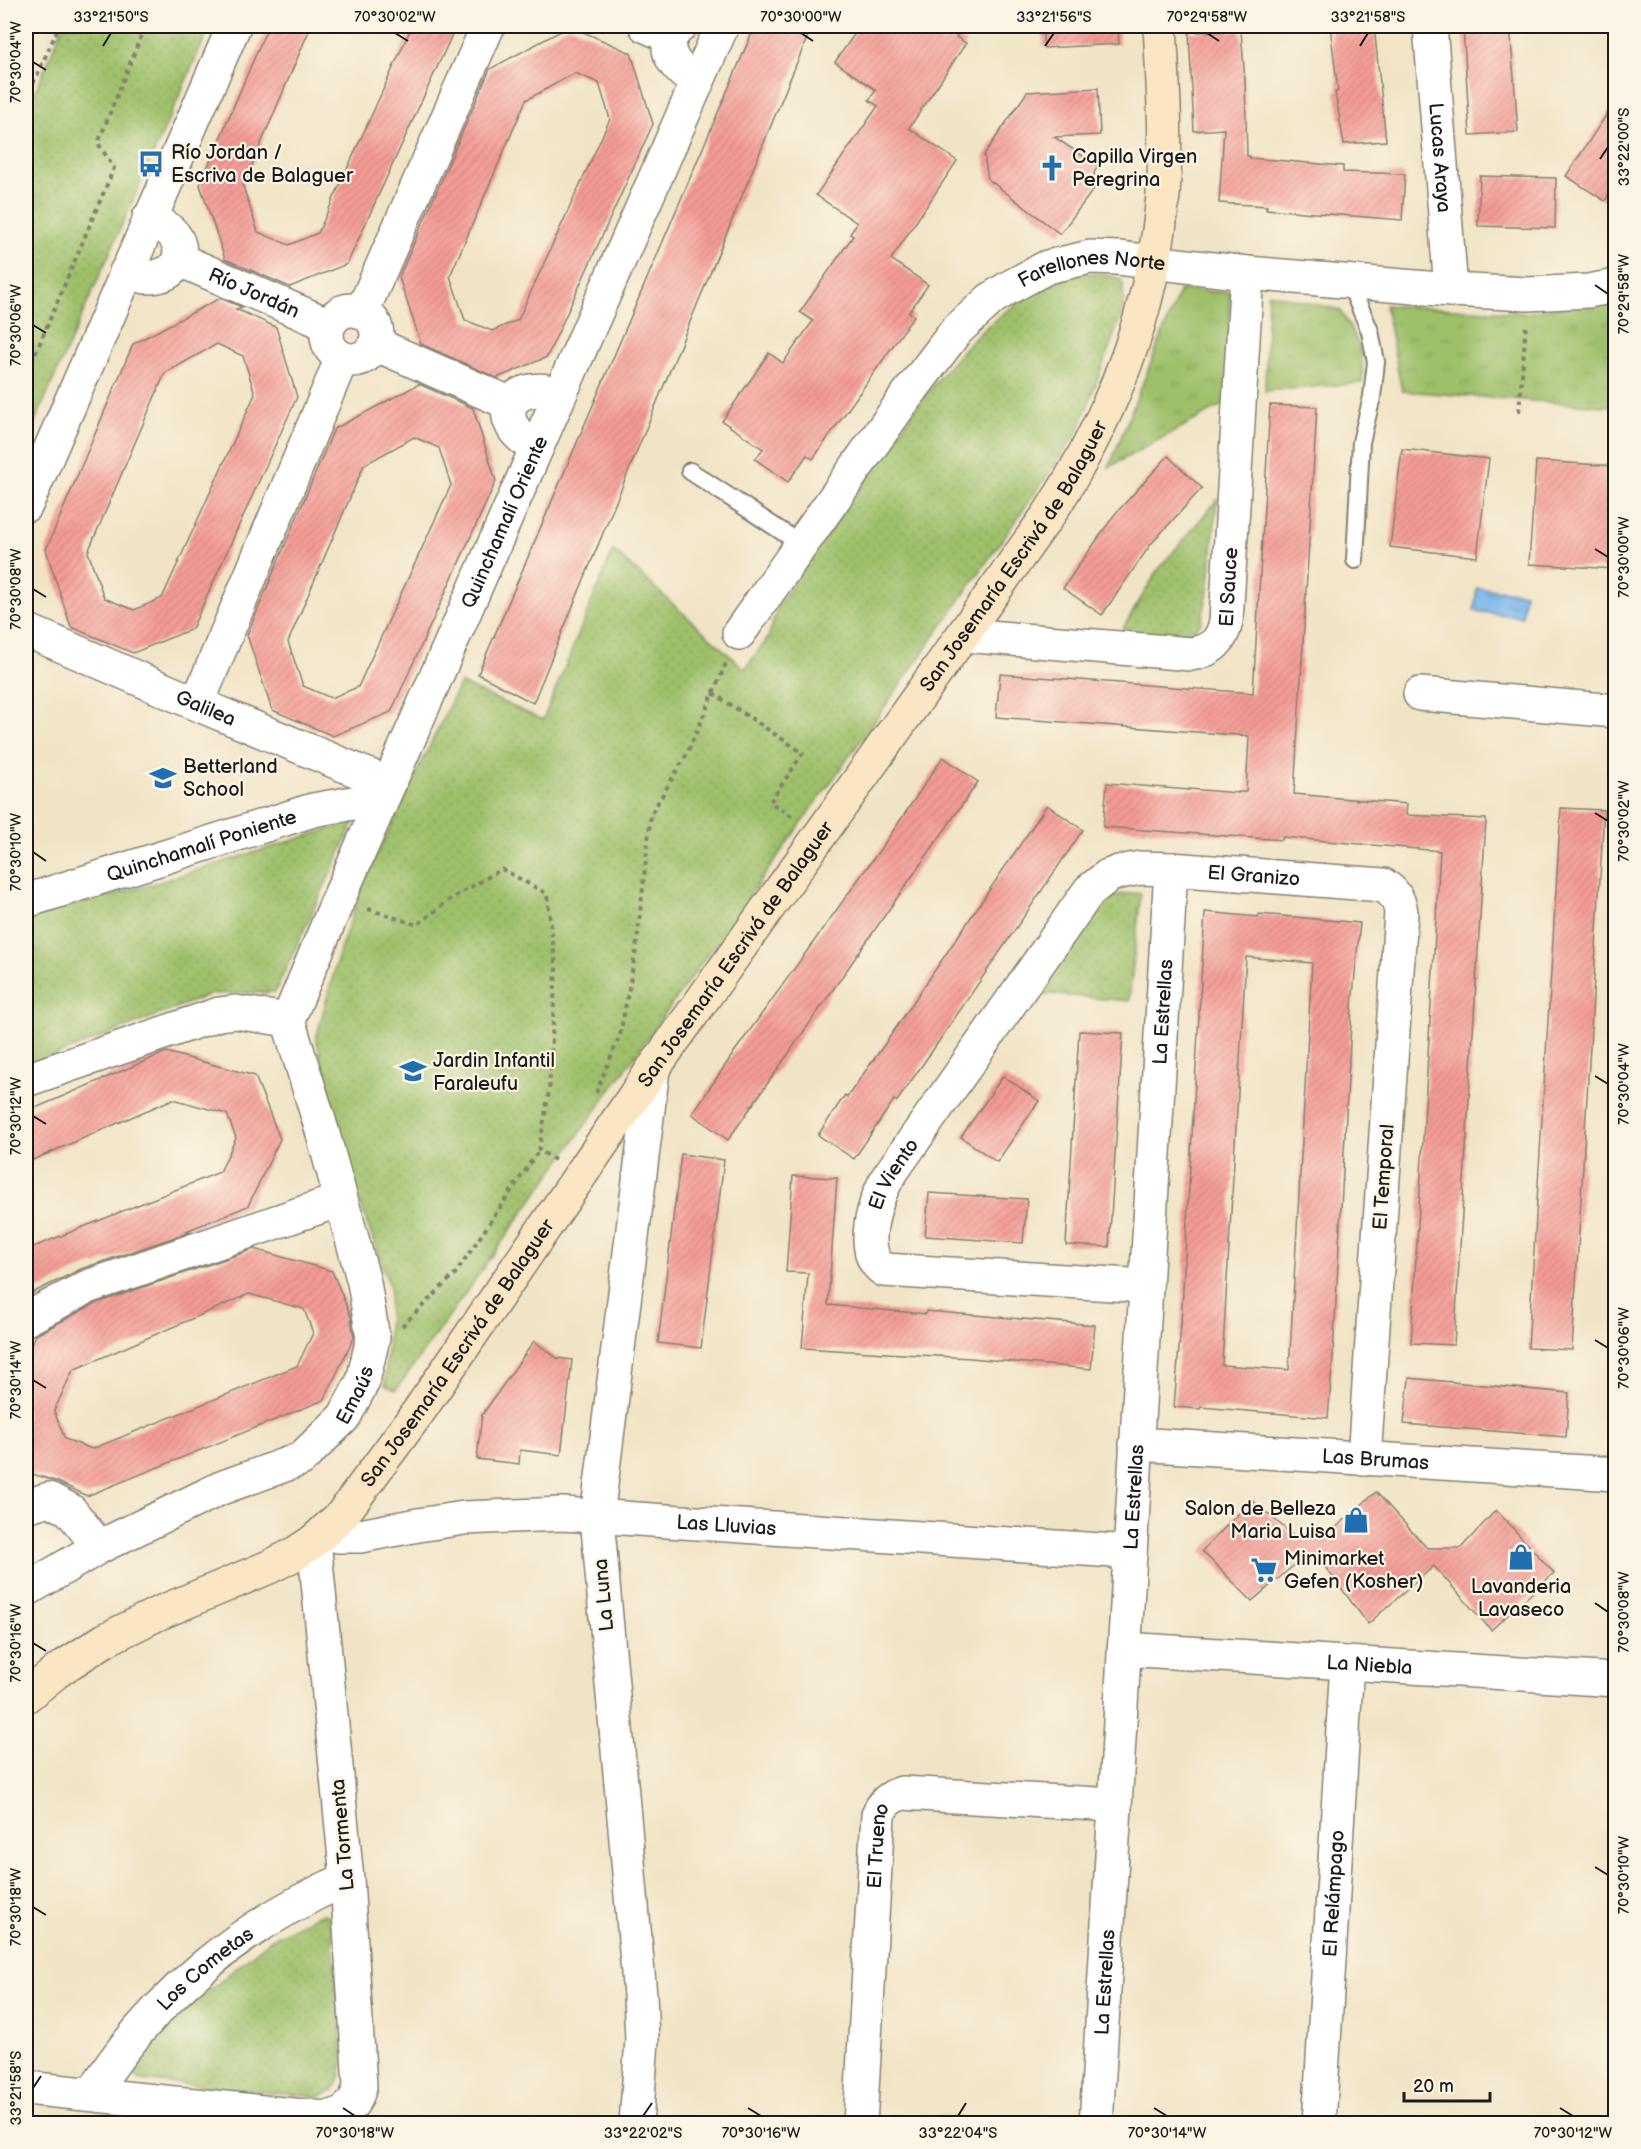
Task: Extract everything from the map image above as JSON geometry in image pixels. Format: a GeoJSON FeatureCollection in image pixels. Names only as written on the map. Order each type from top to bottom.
{"type":"FeatureCollection","features":[{"type":"Feature","properties":{"kind":"street"},"geometry":{"type":"LineString","coordinates":[[26,505],[234,26]]}},
{"type":"Feature","properties":{"kind":"street"},"geometry":{"type":"LineString","coordinates":[[362,312],[488,26]]}},
{"type":"Feature","properties":{"kind":"street","name":"Quinchamalí Oriente"},"geometry":{"type":"LineString","coordinates":[[288,1020],[338,900],[721,26]]}},
{"type":"Feature","properties":{"kind":"street","name":"San Josemaría Escrivá de Balaguer"},"geometry":{"type":"LineString","coordinates":[[26,1695],[60,1669],[105,1640],[196,1597],[269,1568],[319,1537],[342,1515],[358,1496],[582,1176],[653,1069],[1049,514],[1073,478],[1095,438],[1131,352],[1154,262],[1164,158],[1160,26]]}},
{"type":"Feature","properties":{"kind":"street","name":"Lucas Araya"},"geometry":{"type":"LineString","coordinates":[[1430,26],[1451,290]]}},
{"type":"Feature","properties":{"kind":"street"},"geometry":{"type":"LineString","coordinates":[[666,29],[675,64],[684,74],[698,82]]}},
{"type":"Feature","properties":{"kind":"street"},"geometry":{"type":"LineString","coordinates":[[126,272],[139,276],[156,277],[169,272],[180,260],[180,247],[174,235],[149,218]]}},
{"type":"Feature","properties":{"kind":"street","name":"Farellones Norte"},"geometry":{"type":"LineString","coordinates":[[739,633],[942,349],[972,314],[1008,288],[1047,267],[1090,257],[1451,290],[1528,294],[1579,292],[1616,286]]}},
{"type":"Feature","properties":{"kind":"street","name":"Río Jordán"},"geometry":{"type":"LineString","coordinates":[[180,260],[329,325]]}},
{"type":"Feature","properties":{"kind":"street","name":"El Sauce"},"geometry":{"type":"LineString","coordinates":[[964,635],[1191,654],[1201,652],[1219,641],[1226,621],[1247,273]]}},
{"type":"Feature","properties":{"kind":"street"},"geometry":{"type":"LineString","coordinates":[[355,310],[362,312],[375,325],[377,338],[375,344],[371,351],[358,360],[342,358],[330,348],[327,340],[329,325],[342,312],[355,310]]}},
{"type":"Feature","properties":{"kind":"street"},"geometry":{"type":"LineString","coordinates":[[375,344],[511,405]]}},
{"type":"Feature","properties":{"kind":"street"},"geometry":{"type":"LineString","coordinates":[[197,704],[342,358]]}},
{"type":"Feature","properties":{"kind":"street"},"geometry":{"type":"LineString","coordinates":[[536,447],[524,440],[514,429],[509,416],[511,405],[519,394],[529,390],[544,389],[560,394]]}},
{"type":"Feature","properties":{"kind":"street"},"geometry":{"type":"LineString","coordinates":[[26,612],[26,624]]}},
{"type":"Feature","properties":{"kind":"street","name":"Galilea"},"geometry":{"type":"LineString","coordinates":[[26,630],[197,704],[385,794]]}},
{"type":"Feature","properties":{"kind":"street"},"geometry":{"type":"LineString","coordinates":[[1420,694],[1616,711]]}},
{"type":"Feature","properties":{"kind":"street","name":"Quinchamalí Poniente"},"geometry":{"type":"LineString","coordinates":[[26,901],[313,810],[353,803],[385,794]]}},
{"type":"Feature","properties":{"kind":"street","name":"El Granizo"},"geometry":{"type":"LineString","coordinates":[[1108,876],[1130,869],[1171,868],[1375,883],[1383,885],[1395,895]]}},
{"type":"Feature","properties":{"kind":"street","name":"La Estrellas"},"geometry":{"type":"LineString","coordinates":[[1096,2124],[1171,868]]}},
{"type":"Feature","properties":{"kind":"street","name":"El Viento"},"geometry":{"type":"LineString","coordinates":[[1108,876],[1089,891],[888,1177],[874,1206],[871,1253],[877,1266],[892,1272],[1146,1286]]}},
{"type":"Feature","properties":{"kind":"street","name":"El Temporal"},"geometry":{"type":"LineString","coordinates":[[1364,1459],[1401,912],[1400,903],[1395,895]]}},
{"type":"Feature","properties":{"kind":"street"},"geometry":{"type":"LineString","coordinates":[[26,1080],[219,1014],[236,1012],[288,1020]]}},
{"type":"Feature","properties":{"kind":"street","name":"Emaús"},"geometry":{"type":"LineString","coordinates":[[30,1579],[221,1488],[301,1459],[344,1417],[363,1381],[373,1338],[364,1282],[321,1127],[288,1020]]}},
{"type":"Feature","properties":{"kind":"street","name":"La Luna"},"geometry":{"type":"LineString","coordinates":[[636,2124],[642,2040],[640,1995],[597,1517],[653,1069]]}},
{"type":"Feature","properties":{"kind":"street"},"geometry":{"type":"LineString","coordinates":[[26,1319],[87,1287],[340,1200]]}},
{"type":"Feature","properties":{"kind":"street","name":"Las Brumas"},"geometry":{"type":"LineString","coordinates":[[1136,1444],[1616,1474]]}},
{"type":"Feature","properties":{"kind":"street"},"geometry":{"type":"LineString","coordinates":[[26,1506],[48,1499],[70,1510],[99,1547]]}},
{"type":"Feature","properties":{"kind":"street","name":"Las Lluvias"},"geometry":{"type":"LineString","coordinates":[[319,1537],[360,1536],[418,1525],[505,1515],[563,1514],[1130,1552]]}},
{"type":"Feature","properties":{"kind":"street","name":"La Tormenta"},"geometry":{"type":"LineString","coordinates":[[319,1537],[347,1880],[360,2086],[351,2117]]}},
{"type":"Feature","properties":{"kind":"street","name":"La Niebla"},"geometry":{"type":"LineString","coordinates":[[1124,1649],[1616,1680]]}},
{"type":"Feature","properties":{"kind":"street","name":"El Relámpago"},"geometry":{"type":"LineString","coordinates":[[1318,2124],[1347,1663]]}},
{"type":"Feature","properties":{"kind":"street","name":"El Trueno"},"geometry":{"type":"LineString","coordinates":[[860,2124],[878,1815],[885,1802],[892,1796],[902,1793],[1115,1805]]}},
{"type":"Feature","properties":{"kind":"street","name":"Los Cometas"},"geometry":{"type":"LineString","coordinates":[[92,2094],[139,2029],[191,1977],[253,1928],[285,1909],[347,1880]]}},
{"type":"Feature","properties":{"kind":"street"},"geometry":{"type":"LineString","coordinates":[[26,2088],[324,2118],[351,2117]]}},
{"type":"Feature","properties":{"kind":"lane"},"geometry":{"type":"LineString","coordinates":[[1349,282],[1370,331],[1376,362],[1372,397],[1360,442],[1355,560]]}},
{"type":"Feature","properties":{"kind":"lane"},"geometry":{"type":"LineString","coordinates":[[690,471],[801,544]]}},
{"type":"Feature","properties":{"kind":"path"},"geometry":{"type":"LineString","coordinates":[[26,100],[59,26]]}},
{"type":"Feature","properties":{"kind":"path"},"geometry":{"type":"LineString","coordinates":[[26,368],[31,364],[114,168],[98,143],[145,26]]}},
{"type":"Feature","properties":{"kind":"path"},"geometry":{"type":"LineString","coordinates":[[1519,412],[1528,294]]}},
{"type":"Feature","properties":{"kind":"path"},"geometry":{"type":"LineString","coordinates":[[593,1101],[620,1035],[636,950],[651,814],[687,754],[739,633]]}},
{"type":"Feature","properties":{"kind":"path"},"geometry":{"type":"LineString","coordinates":[[713,693],[803,753],[770,802],[821,836]]}},
{"type":"Feature","properties":{"kind":"path"},"geometry":{"type":"LineString","coordinates":[[338,900],[417,925],[452,897],[502,869],[547,894],[556,969],[549,1091],[539,1150],[455,1274],[399,1330]]}},
{"type":"Feature","properties":{"kind":"path"},"geometry":{"type":"LineString","coordinates":[[539,1150],[582,1176]]}},
{"type":"Feature","properties":{"kind":"green space"},"geometry":{"type":"Polygon","coordinates":[[[63,26],[210,26],[26,442],[26,113],[63,26]]]}},
{"type":"Feature","properties":{"kind":"green space"},"geometry":{"type":"Polygon","coordinates":[[[1080,273],[1103,274],[1120,279],[1123,283],[1124,308],[1078,432],[881,712],[396,1390],[385,1385],[390,1288],[347,1166],[316,1038],[340,950],[364,882],[460,683],[543,720],[613,550],[745,669],[768,638],[778,605],[940,376],[987,326],[1015,305],[1045,287],[1080,273]]]}},
{"type":"Feature","properties":{"kind":"green space"},"geometry":{"type":"Polygon","coordinates":[[[1180,290],[1230,292],[1228,402],[1109,467],[1180,290]]]}},
{"type":"Feature","properties":{"kind":"green space"},"geometry":{"type":"Polygon","coordinates":[[[1268,293],[1340,310],[1361,352],[1362,383],[1265,391],[1268,293]]]}},
{"type":"Feature","properties":{"kind":"green space"},"geometry":{"type":"Polygon","coordinates":[[[1615,296],[1615,407],[1402,391],[1385,305],[1527,313],[1615,296]]]}},
{"type":"Feature","properties":{"kind":"green space"},"geometry":{"type":"Polygon","coordinates":[[[1217,500],[1208,592],[1201,623],[1187,637],[1122,630],[1158,570],[1217,500]]]}},
{"type":"Feature","properties":{"kind":"green space"},"geometry":{"type":"Polygon","coordinates":[[[355,821],[275,992],[211,994],[26,1067],[26,917],[143,887],[355,821]]]}},
{"type":"Feature","properties":{"kind":"green space"},"geometry":{"type":"Polygon","coordinates":[[[1141,893],[1129,1001],[1038,993],[1052,968],[1102,901],[1122,894],[1141,893]]]}},
{"type":"Feature","properties":{"kind":"green space"},"geometry":{"type":"Polygon","coordinates":[[[325,1914],[331,1920],[343,2061],[341,2075],[334,2089],[316,2097],[139,2080],[134,2075],[133,2069],[142,2055],[186,2010],[270,1940],[317,1915],[325,1914]]]}},
{"type":"Feature","properties":{"kind":"green space"},"geometry":{"type":"Polygon","coordinates":[[[892,2116],[1067,2123],[891,2123],[892,2116]]]}},
{"type":"Feature","properties":{"kind":"water"},"geometry":{"type":"Polygon","coordinates":[[[1477,588],[1525,593],[1522,617],[1474,611],[1477,588]]]}},
{"type":"Feature","properties":{"kind":"building"},"geometry":{"type":"Polygon","coordinates":[[[268,26],[311,26],[243,186],[258,232],[289,245],[318,233],[412,26],[456,26],[347,264],[290,287],[225,259],[200,185],[268,26]]]}},
{"type":"Feature","properties":{"kind":"building"},"geometry":{"type":"Polygon","coordinates":[[[570,26],[631,53],[653,124],[547,357],[497,378],[421,344],[399,277],[490,69],[570,26]],[[575,73],[526,100],[450,276],[465,320],[492,331],[518,320],[610,119],[599,83],[575,73]]]}},
{"type":"Feature","properties":{"kind":"building"},"geometry":{"type":"Polygon","coordinates":[[[755,26],[812,26],[533,703],[478,674],[755,26]]]}},
{"type":"Feature","properties":{"kind":"building"},"geometry":{"type":"Polygon","coordinates":[[[860,26],[964,26],[956,37],[966,43],[909,128],[957,161],[891,259],[928,285],[909,312],[914,316],[813,459],[807,455],[788,482],[755,459],[763,449],[722,421],[769,353],[783,363],[813,321],[800,312],[853,236],[850,234],[857,223],[816,195],[878,106],[869,100],[876,90],[835,62],[860,26]]]}},
{"type":"Feature","properties":{"kind":"building"},"geometry":{"type":"Polygon","coordinates":[[[1042,26],[1118,26],[1119,44],[1044,48],[1042,26]]]}},
{"type":"Feature","properties":{"kind":"building"},"geometry":{"type":"Polygon","coordinates":[[[1330,26],[1374,26],[1386,141],[1344,144],[1335,92],[1338,91],[1330,26]]]}},
{"type":"Feature","properties":{"kind":"building"},"geometry":{"type":"Polygon","coordinates":[[[1463,26],[1510,26],[1518,132],[1470,135],[1463,26]]]}},
{"type":"Feature","properties":{"kind":"building"},"geometry":{"type":"Polygon","coordinates":[[[1241,31],[1247,156],[1343,166],[1343,172],[1405,174],[1402,220],[1219,203],[1224,129],[1194,131],[1189,32],[1241,31]]]}},
{"type":"Feature","properties":{"kind":"building"},"geometry":{"type":"Polygon","coordinates":[[[1098,88],[1100,135],[1054,137],[1098,166],[1094,173],[1096,186],[1060,234],[988,179],[984,155],[1027,92],[1098,88]]]}},
{"type":"Feature","properties":{"kind":"building"},"geometry":{"type":"Polygon","coordinates":[[[1616,100],[1616,184],[1605,201],[1566,176],[1616,100]]]}},
{"type":"Feature","properties":{"kind":"building"},"geometry":{"type":"Polygon","coordinates":[[[1480,176],[1556,178],[1555,228],[1478,226],[1480,176]]]}},
{"type":"Feature","properties":{"kind":"building"},"geometry":{"type":"Polygon","coordinates":[[[220,298],[242,307],[236,309],[276,327],[297,397],[192,629],[133,653],[71,627],[46,550],[133,344],[220,298]],[[217,344],[165,373],[88,552],[104,598],[134,610],[162,598],[255,394],[243,356],[217,344]]]}},
{"type":"Feature","properties":{"kind":"building"},"geometry":{"type":"Polygon","coordinates":[[[419,384],[473,408],[496,481],[391,712],[333,736],[272,710],[247,635],[334,429],[419,384]],[[414,437],[364,465],[288,642],[303,686],[331,698],[358,687],[451,485],[439,448],[414,437]]]}},
{"type":"Feature","properties":{"kind":"building"},"geometry":{"type":"Polygon","coordinates":[[[1270,405],[1317,407],[1294,794],[1407,804],[1406,815],[1486,819],[1454,1345],[1411,1343],[1440,851],[1282,837],[1282,840],[1103,827],[1107,783],[1246,792],[1249,736],[996,717],[1000,674],[1253,693],[1270,405]]]}},
{"type":"Feature","properties":{"kind":"building"},"geometry":{"type":"Polygon","coordinates":[[[1402,449],[1489,459],[1477,557],[1390,547],[1402,449]]]}},
{"type":"Feature","properties":{"kind":"building"},"geometry":{"type":"Polygon","coordinates":[[[1168,456],[1202,488],[1151,544],[1102,615],[1063,588],[1115,514],[1168,456]]]}},
{"type":"Feature","properties":{"kind":"building"},"geometry":{"type":"Polygon","coordinates":[[[1536,461],[1616,466],[1616,569],[1529,564],[1536,461]]]}},
{"type":"Feature","properties":{"kind":"building"},"geometry":{"type":"Polygon","coordinates":[[[943,757],[978,782],[728,1140],[692,1114],[889,837],[943,757]]]}},
{"type":"Feature","properties":{"kind":"building"},"geometry":{"type":"Polygon","coordinates":[[[1047,805],[1083,830],[937,1044],[897,1101],[894,1100],[854,1159],[818,1135],[845,1095],[847,1097],[889,1038],[1047,805]]]}},
{"type":"Feature","properties":{"kind":"building"},"geometry":{"type":"Polygon","coordinates":[[[1561,808],[1604,810],[1572,1350],[1528,1348],[1561,808]]]}},
{"type":"Feature","properties":{"kind":"building"},"geometry":{"type":"Polygon","coordinates":[[[1205,912],[1258,917],[1259,914],[1360,923],[1352,1005],[1328,1418],[1201,1407],[1200,1409],[1174,1407],[1205,912]],[[1246,957],[1222,1365],[1289,1370],[1312,963],[1246,957]]]}},
{"type":"Feature","properties":{"kind":"building"},"geometry":{"type":"Polygon","coordinates":[[[1079,1031],[1123,1033],[1109,1247],[1066,1245],[1079,1031]]]}},
{"type":"Feature","properties":{"kind":"building"},"geometry":{"type":"Polygon","coordinates":[[[166,1052],[255,1076],[280,1139],[248,1206],[186,1231],[190,1232],[81,1269],[26,1296],[26,1250],[220,1172],[236,1138],[227,1114],[173,1099],[26,1163],[26,1112],[166,1052]]]}},
{"type":"Feature","properties":{"kind":"building"},"geometry":{"type":"Polygon","coordinates":[[[1003,1076],[1039,1101],[997,1162],[961,1137],[1003,1076]]]}},
{"type":"Feature","properties":{"kind":"building"},"geometry":{"type":"Polygon","coordinates":[[[681,1154],[724,1160],[701,1348],[658,1343],[681,1154]]]}},
{"type":"Feature","properties":{"kind":"building"},"geometry":{"type":"Polygon","coordinates":[[[793,1176],[837,1178],[828,1305],[1095,1325],[1091,1369],[970,1358],[802,1348],[808,1273],[786,1272],[793,1176]]]}},
{"type":"Feature","properties":{"kind":"building"},"geometry":{"type":"Polygon","coordinates":[[[929,1193],[1027,1199],[1023,1243],[925,1236],[929,1193]]]}},
{"type":"Feature","properties":{"kind":"building"},"geometry":{"type":"Polygon","coordinates":[[[254,1249],[332,1271],[351,1317],[354,1337],[324,1400],[87,1496],[58,1482],[26,1472],[26,1357],[36,1335],[94,1304],[254,1249]],[[249,1294],[73,1370],[54,1411],[65,1439],[92,1449],[297,1366],[313,1333],[304,1309],[249,1294]]]}},
{"type":"Feature","properties":{"kind":"building"},"geometry":{"type":"Polygon","coordinates":[[[534,1341],[557,1358],[572,1360],[561,1455],[520,1450],[519,1464],[477,1459],[482,1415],[534,1341]]]}},
{"type":"Feature","properties":{"kind":"building"},"geometry":{"type":"Polygon","coordinates":[[[1409,1378],[1569,1393],[1566,1437],[1404,1424],[1409,1378]]]}},
{"type":"Feature","properties":{"kind":"building"},"geometry":{"type":"Polygon","coordinates":[[[1376,1492],[1427,1548],[1461,1548],[1496,1510],[1554,1573],[1491,1630],[1434,1566],[1368,1624],[1323,1564],[1299,1561],[1252,1601],[1202,1551],[1252,1500],[1295,1537],[1324,1538],[1376,1492]]]}},
{"type":"Feature","properties":{"kind":"place","name":"Río Jordan / Escriva de Balaguer"},"geometry":{"type":"Point","coordinates":[151,164]}},
{"type":"Feature","properties":{"kind":"place","name":"Capilla Virgen Peregrina"},"geometry":{"type":"Point","coordinates":[1052,168]}},
{"type":"Feature","properties":{"kind":"place","name":"Betterland School"},"geometry":{"type":"Point","coordinates":[163,778]}},
{"type":"Feature","properties":{"kind":"place","name":"Jardin Infantil Faraleufu"},"geometry":{"type":"Point","coordinates":[413,1071]}},
{"type":"Feature","properties":{"kind":"place","name":"Salon de Belleza Maria Luisa"},"geometry":{"type":"Point","coordinates":[1356,1520]}},
{"type":"Feature","properties":{"kind":"place","name":"Lavanderia Lavaseco"},"geometry":{"type":"Point","coordinates":[1521,1557]}},
{"type":"Feature","properties":{"kind":"place","name":"Minimarket Gefen (Kosher)"},"geometry":{"type":"Point","coordinates":[1264,1570]}}]}
